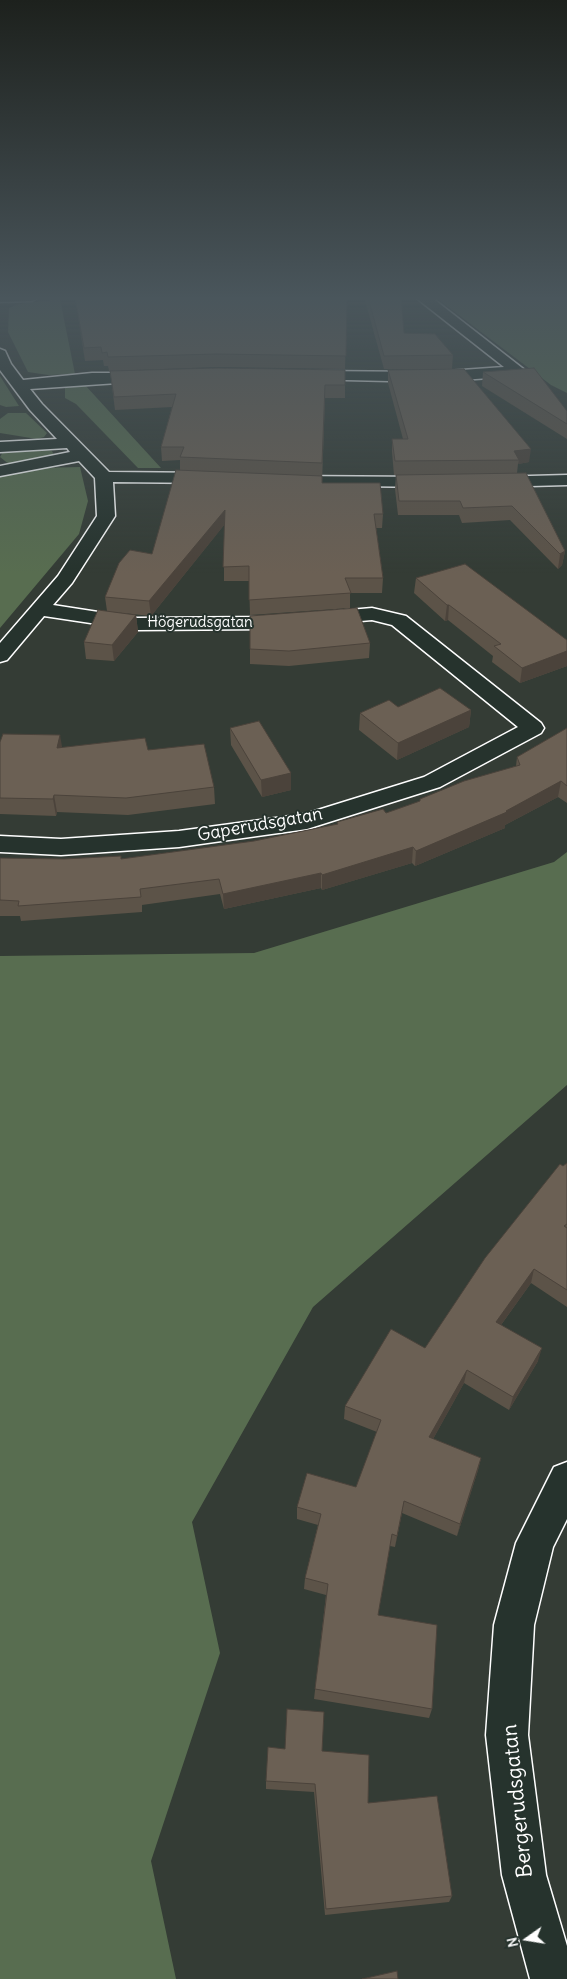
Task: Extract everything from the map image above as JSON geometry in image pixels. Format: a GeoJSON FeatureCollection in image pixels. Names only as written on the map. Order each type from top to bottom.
{"type":"FeatureCollection","features":[{"type":"Feature","properties":{"kind":"street"},"geometry":{"type":"LineString","coordinates":[[0,656],[65,579],[106,516],[104,477],[76,449],[23,389]]}},
{"type":"Feature","properties":{"kind":"street"},"geometry":{"type":"LineString","coordinates":[[0,446],[76,449]]}},
{"type":"Feature","properties":{"kind":"street"},"geometry":{"type":"LineString","coordinates":[[0,471],[76,449]]}},
{"type":"Feature","properties":{"kind":"street"},"geometry":{"type":"LineString","coordinates":[[104,477],[231,479]]}},
{"type":"Feature","properties":{"kind":"street"},"geometry":{"type":"LineString","coordinates":[[270,480],[447,482]]}},
{"type":"Feature","properties":{"kind":"street"},"geometry":{"type":"LineString","coordinates":[[476,482],[567,480]]}},
{"type":"Feature","properties":{"kind":"street"},"geometry":{"type":"LineString","coordinates":[[544,482],[563,497]]}},
{"type":"Feature","properties":{"kind":"street","name":"Högerudsgatan"},"geometry":{"type":"LineString","coordinates":[[38,609],[137,624],[271,623],[372,614],[399,620],[533,728]]}},
{"type":"Feature","properties":{"kind":"street","name":"Gaperudsgatan"},"geometry":{"type":"LineString","coordinates":[[0,844],[61,847],[169,840],[306,821],[432,782],[533,728]]}},
{"type":"Feature","properties":{"kind":"street","name":"Bergerudsgatan"},"geometry":{"type":"LineString","coordinates":[[553,1979],[524,1875],[507,1735],[514,1626],[535,1544],[567,1480]]}},
{"type":"Feature","properties":{"kind":"green space"},"geometry":{"type":"Polygon","coordinates":[[[0,389],[8,389],[19,406],[6,407],[0,405],[0,389]]]}},
{"type":"Feature","properties":{"kind":"green space"},"geometry":{"type":"Polygon","coordinates":[[[65,389],[89,389],[161,468],[138,468],[76,404],[65,398],[65,389]]]}},
{"type":"Feature","properties":{"kind":"green space"},"geometry":{"type":"Polygon","coordinates":[[[8,413],[26,413],[47,433],[44,437],[37,439],[0,433],[0,419],[8,413]]]}},
{"type":"Feature","properties":{"kind":"green space"},"geometry":{"type":"Polygon","coordinates":[[[15,446],[52,451],[54,455],[10,465],[0,457],[4,450],[15,446]]]}},
{"type":"Feature","properties":{"kind":"green space"},"geometry":{"type":"Polygon","coordinates":[[[80,467],[88,501],[79,534],[0,628],[0,475],[40,468],[80,467]]]}},
{"type":"Feature","properties":{"kind":"green space"},"geometry":{"type":"Polygon","coordinates":[[[567,852],[567,1085],[313,1307],[192,1522],[220,1653],[151,1861],[176,1979],[0,1979],[0,956],[254,953],[554,862],[567,852]]]}},
{"type":"Feature","properties":{"kind":"building"},"geometry":{"type":"Polygon","coordinates":[[[113,389],[325,389],[322,463],[180,457],[184,447],[161,447],[176,394],[114,397],[113,389]]]}},
{"type":"Feature","properties":{"kind":"building"},"geometry":{"type":"Polygon","coordinates":[[[394,389],[481,389],[531,449],[514,451],[519,460],[395,461],[392,439],[408,439],[394,389]]]}},
{"type":"Feature","properties":{"kind":"building"},"geometry":{"type":"Polygon","coordinates":[[[511,389],[550,389],[567,411],[567,424],[511,389]]]}},
{"type":"Feature","properties":{"kind":"building"},"geometry":{"type":"Polygon","coordinates":[[[176,470],[322,476],[322,483],[380,483],[383,514],[374,514],[383,578],[345,578],[351,593],[249,600],[249,566],[223,567],[225,510],[149,601],[105,597],[119,563],[130,550],[152,554],[176,470]]]}},
{"type":"Feature","properties":{"kind":"building"},"geometry":{"type":"Polygon","coordinates":[[[526,473],[565,551],[560,554],[512,506],[463,508],[460,501],[399,501],[396,475],[526,473]]]}},
{"type":"Feature","properties":{"kind":"building"},"geometry":{"type":"Polygon","coordinates":[[[465,564],[567,640],[567,651],[522,668],[494,646],[501,644],[447,605],[416,578],[465,564]]]}},
{"type":"Feature","properties":{"kind":"building"},"geometry":{"type":"Polygon","coordinates":[[[357,608],[370,643],[289,651],[250,649],[250,616],[357,608]]]}},
{"type":"Feature","properties":{"kind":"building"},"geometry":{"type":"Polygon","coordinates":[[[98,610],[136,615],[112,645],[84,642],[98,610]]]}},
{"type":"Feature","properties":{"kind":"building"},"geometry":{"type":"Polygon","coordinates":[[[440,688],[471,710],[398,743],[360,713],[389,700],[398,707],[440,688]]]}},
{"type":"Feature","properties":{"kind":"building"},"geometry":{"type":"Polygon","coordinates":[[[259,721],[291,773],[261,780],[230,728],[259,721]]]}},
{"type":"Feature","properties":{"kind":"building"},"geometry":{"type":"Polygon","coordinates":[[[567,728],[567,786],[561,781],[507,812],[416,851],[413,847],[322,875],[321,873],[223,894],[219,879],[140,889],[141,897],[18,906],[19,901],[0,900],[0,858],[64,859],[121,856],[121,859],[254,841],[338,824],[337,822],[383,809],[386,813],[420,801],[420,799],[464,781],[520,765],[517,757],[567,728]]]}},
{"type":"Feature","properties":{"kind":"building"},"geometry":{"type":"Polygon","coordinates":[[[3,734],[60,735],[57,748],[145,738],[148,750],[204,744],[214,787],[126,798],[54,795],[53,799],[0,798],[0,742],[3,734]]]}},
{"type":"Feature","properties":{"kind":"building"},"geometry":{"type":"Polygon","coordinates":[[[567,1163],[567,1224],[564,1226],[567,1228],[567,1290],[534,1269],[496,1322],[542,1348],[513,1397],[467,1370],[429,1437],[481,1458],[460,1524],[404,1501],[397,1536],[392,1534],[378,1615],[437,1625],[432,1709],[315,1689],[328,1584],[305,1578],[321,1514],[297,1507],[307,1473],[356,1487],[381,1420],[345,1406],[391,1329],[425,1348],[485,1258],[560,1164],[563,1166],[567,1163]]]}},
{"type":"Feature","properties":{"kind":"building"},"geometry":{"type":"Polygon","coordinates":[[[287,1709],[324,1712],[322,1751],[369,1755],[368,1803],[437,1796],[452,1896],[326,1909],[315,1784],[266,1781],[268,1747],[285,1749],[287,1709]]]}},
{"type":"Feature","properties":{"kind":"building"},"geometry":{"type":"Polygon","coordinates":[[[397,1971],[398,1979],[362,1979],[397,1971]]]}}]}
